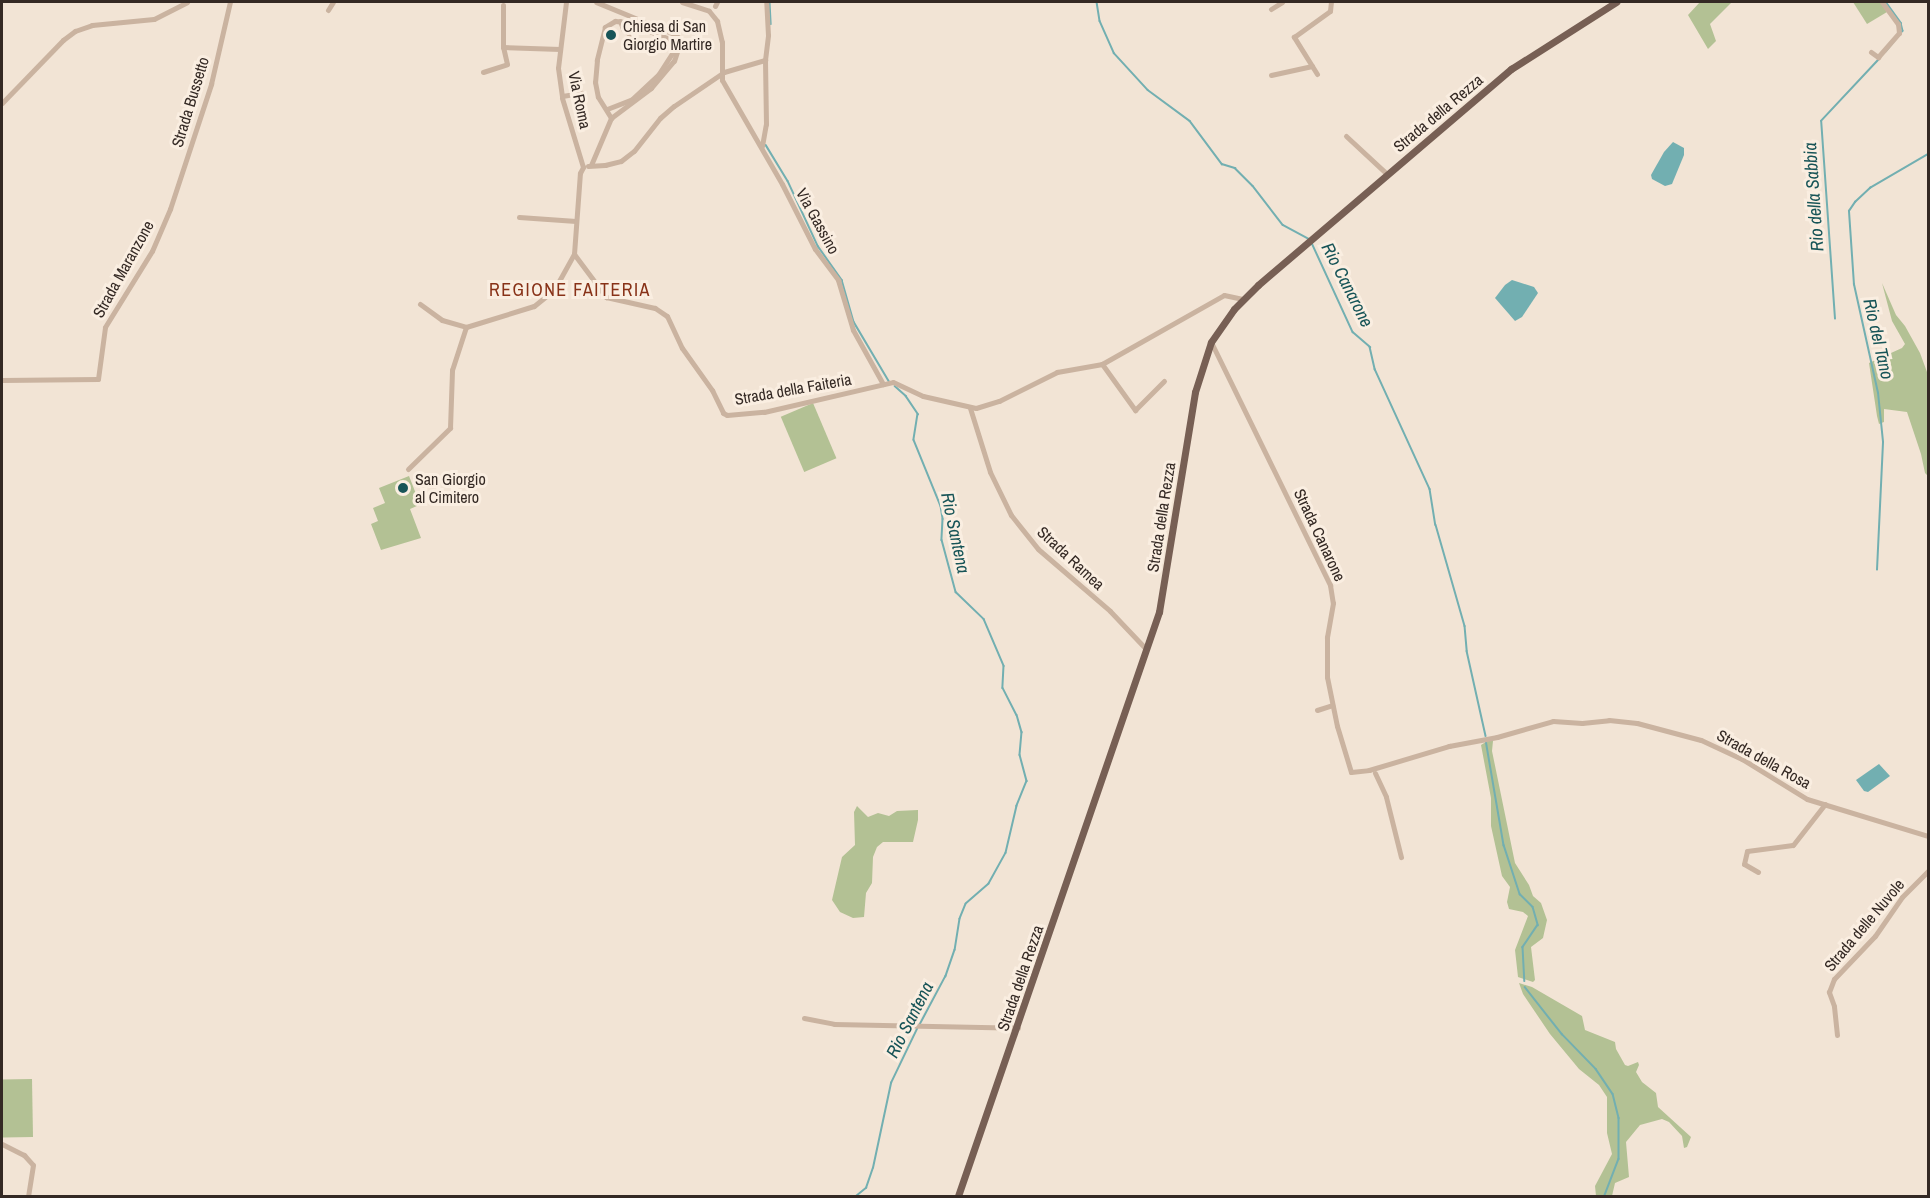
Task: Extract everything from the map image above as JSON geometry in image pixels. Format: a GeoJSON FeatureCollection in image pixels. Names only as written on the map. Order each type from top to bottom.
{"type":"FeatureCollection","features":[{"type":"Feature","properties":{"kind":"main road","name":"Strada della Rezza"},"geometry":{"type":"LineString","coordinates":[[958,1197],[1018,1028],[1146,649],[1163,591],[1195,392],[1211,342],[1243,299],[1511,69],[1616,2]]}},
{"type":"Feature","properties":{"kind":"street"},"geometry":{"type":"LineString","coordinates":[[2,103],[75,31],[92,26],[154,19],[187,2]]}},
{"type":"Feature","properties":{"kind":"street","name":"Strada Bussetto"},"geometry":{"type":"LineString","coordinates":[[170,209],[211,84],[230,2]]}},
{"type":"Feature","properties":{"kind":"street"},"geometry":{"type":"LineString","coordinates":[[328,10],[333,2]]}},
{"type":"Feature","properties":{"kind":"street","name":"Via Roma"},"geometry":{"type":"LineString","coordinates":[[566,2],[558,68],[562,96],[583,167]]}},
{"type":"Feature","properties":{"kind":"street"},"geometry":{"type":"LineString","coordinates":[[591,165],[611,118],[643,96],[678,54],[679,38],[596,2]]}},
{"type":"Feature","properties":{"kind":"street"},"geometry":{"type":"LineString","coordinates":[[682,2],[710,12],[721,29],[720,75]]}},
{"type":"Feature","properties":{"kind":"street"},"geometry":{"type":"LineString","coordinates":[[763,150],[765,60],[768,35],[766,2]]}},
{"type":"Feature","properties":{"kind":"street"},"geometry":{"type":"LineString","coordinates":[[1271,9],[1282,2]]}},
{"type":"Feature","properties":{"kind":"street"},"geometry":{"type":"LineString","coordinates":[[1317,74],[1294,34],[1330,11],[1331,2]]}},
{"type":"Feature","properties":{"kind":"street"},"geometry":{"type":"LineString","coordinates":[[1871,52],[1878,57],[1899,33],[1898,24],[1882,2]]}},
{"type":"Feature","properties":{"kind":"street"},"geometry":{"type":"LineString","coordinates":[[483,72],[507,64],[503,47],[503,5]]}},
{"type":"Feature","properties":{"kind":"street"},"geometry":{"type":"LineString","coordinates":[[601,10],[611,10]]}},
{"type":"Feature","properties":{"kind":"street"},"geometry":{"type":"LineString","coordinates":[[597,45],[602,25],[613,18],[636,19]]}},
{"type":"Feature","properties":{"kind":"street"},"geometry":{"type":"LineString","coordinates":[[608,109],[635,97],[663,70],[675,46],[675,41],[620,21],[615,21],[605,27],[594,74],[598,97],[608,109],[611,118]]}},
{"type":"Feature","properties":{"kind":"street"},"geometry":{"type":"LineString","coordinates":[[620,21],[622,29],[636,39],[638,50]]}},
{"type":"Feature","properties":{"kind":"street"},"geometry":{"type":"LineString","coordinates":[[503,47],[560,49]]}},
{"type":"Feature","properties":{"kind":"street"},"geometry":{"type":"LineString","coordinates":[[420,304],[442,320],[466,327],[534,306],[559,281],[574,254],[580,173],[583,167],[614,164],[627,157],[665,113],[720,75],[765,60]]}},
{"type":"Feature","properties":{"kind":"street"},"geometry":{"type":"LineString","coordinates":[[1271,75],[1312,66]]}},
{"type":"Feature","properties":{"kind":"street","name":"Via Gassino"},"geometry":{"type":"LineString","coordinates":[[720,75],[763,150],[815,249],[838,280],[854,330],[888,383]]}},
{"type":"Feature","properties":{"kind":"street"},"geometry":{"type":"LineString","coordinates":[[562,96],[582,93]]}},
{"type":"Feature","properties":{"kind":"street"},"geometry":{"type":"LineString","coordinates":[[763,134],[760,137],[753,135],[756,130],[765,127]]}},
{"type":"Feature","properties":{"kind":"street"},"geometry":{"type":"LineString","coordinates":[[1346,136],[1387,174]]}},
{"type":"Feature","properties":{"kind":"street","name":"Strada Maranzone"},"geometry":{"type":"LineString","coordinates":[[2,380],[98,379],[105,327],[152,251],[170,209]]}},
{"type":"Feature","properties":{"kind":"street"},"geometry":{"type":"LineString","coordinates":[[519,217],[576,221]]}},
{"type":"Feature","properties":{"kind":"street","name":"Strada della Faiteria"},"geometry":{"type":"LineString","coordinates":[[574,254],[606,297],[655,308],[667,316],[682,348],[712,390],[724,414],[764,412],[888,383]]}},
{"type":"Feature","properties":{"kind":"street"},"geometry":{"type":"LineString","coordinates":[[888,383],[923,396],[970,408],[993,403],[1057,372],[1102,364],[1224,295],[1243,299]]}},
{"type":"Feature","properties":{"kind":"street"},"geometry":{"type":"LineString","coordinates":[[408,468],[445,436],[450,428],[452,369],[466,327]]}},
{"type":"Feature","properties":{"kind":"street","name":"Strada Canarone"},"geometry":{"type":"LineString","coordinates":[[1211,342],[1330,585],[1333,603],[1327,637],[1327,677],[1332,705],[1349,770],[1351,772],[1373,770]]}},
{"type":"Feature","properties":{"kind":"street"},"geometry":{"type":"LineString","coordinates":[[1102,364],[1135,410],[1164,381]]}},
{"type":"Feature","properties":{"kind":"street","name":"Strada Ramea"},"geometry":{"type":"LineString","coordinates":[[970,408],[990,472],[1011,515],[1038,549],[1110,611],[1146,649]]}},
{"type":"Feature","properties":{"kind":"street"},"geometry":{"type":"LineString","coordinates":[[1317,710],[1332,705]]}},
{"type":"Feature","properties":{"kind":"street","name":"Strada della Rosa"},"geometry":{"type":"LineString","coordinates":[[1373,770],[1449,746],[1486,739],[1553,721],[1582,723],[1609,720],[1637,723],[1701,740],[1742,759],[1799,795],[1929,836]]}},
{"type":"Feature","properties":{"kind":"street"},"geometry":{"type":"LineString","coordinates":[[1373,770],[1386,797],[1401,857]]}},
{"type":"Feature","properties":{"kind":"street"},"geometry":{"type":"LineString","coordinates":[[1758,872],[1744,864],[1747,851],[1793,845],[1825,804]]}},
{"type":"Feature","properties":{"kind":"street","name":"Strada delle Nuvole"},"geometry":{"type":"LineString","coordinates":[[1837,1035],[1834,1006],[1829,993],[1834,979],[1875,936],[1902,897],[1929,871]]}},
{"type":"Feature","properties":{"kind":"street"},"geometry":{"type":"LineString","coordinates":[[804,1018],[834,1024],[1018,1028]]}},
{"type":"Feature","properties":{"kind":"street"},"geometry":{"type":"LineString","coordinates":[[2,1144],[24,1155],[33,1165],[28,1197]]}},
{"type":"Feature","properties":{"kind":"green space"},"geometry":{"type":"Polygon","coordinates":[[[1700,2],[1732,2],[1710,24],[1716,41],[1708,49],[1688,15],[1700,2]]]}},
{"type":"Feature","properties":{"kind":"green space"},"geometry":{"type":"Polygon","coordinates":[[[1853,2],[1881,2],[1887,12],[1867,24],[1853,2]]]}},
{"type":"Feature","properties":{"kind":"green space"},"geometry":{"type":"Polygon","coordinates":[[[1882,283],[1896,315],[1920,353],[1927,372],[1928,476],[1925,473],[1907,412],[1884,409],[1884,422],[1879,424],[1877,416],[1869,363],[1902,348],[1905,344],[1892,321],[1882,283]]]}},
{"type":"Feature","properties":{"kind":"green space"},"geometry":{"type":"Polygon","coordinates":[[[813,403],[836,458],[804,472],[781,417],[813,403]]]}},
{"type":"Feature","properties":{"kind":"green space"},"geometry":{"type":"Polygon","coordinates":[[[409,476],[416,494],[420,492],[426,502],[410,509],[421,538],[381,550],[371,524],[378,521],[373,508],[385,503],[379,488],[409,476]]]}},
{"type":"Feature","properties":{"kind":"green space"},"geometry":{"type":"Polygon","coordinates":[[[1489,740],[1493,741],[1492,751],[1515,863],[1533,896],[1541,903],[1547,920],[1543,938],[1531,947],[1535,980],[1533,982],[1518,977],[1515,950],[1528,916],[1523,912],[1509,909],[1507,902],[1510,887],[1502,876],[1491,826],[1491,798],[1481,745],[1489,740]]]}},
{"type":"Feature","properties":{"kind":"green space"},"geometry":{"type":"Polygon","coordinates":[[[857,806],[868,817],[878,813],[889,816],[897,811],[918,810],[918,820],[913,842],[883,842],[877,847],[873,857],[872,883],[866,893],[864,917],[853,918],[840,912],[832,900],[842,857],[855,845],[854,812],[857,806]]]}},
{"type":"Feature","properties":{"kind":"green space"},"geometry":{"type":"Polygon","coordinates":[[[1519,983],[1532,987],[1582,1016],[1585,1030],[1615,1042],[1616,1049],[1625,1065],[1638,1062],[1636,1072],[1642,1082],[1656,1093],[1658,1107],[1691,1137],[1687,1147],[1684,1148],[1682,1136],[1669,1122],[1662,1119],[1640,1125],[1626,1142],[1629,1177],[1615,1183],[1612,1196],[1596,1196],[1595,1186],[1612,1154],[1607,1133],[1607,1097],[1599,1085],[1579,1069],[1550,1034],[1523,994],[1519,983]]]}},
{"type":"Feature","properties":{"kind":"green space"},"geometry":{"type":"Polygon","coordinates":[[[32,1079],[33,1137],[3,1138],[2,1080],[32,1079]]]}},
{"type":"Feature","properties":{"kind":"water"},"geometry":{"type":"Polygon","coordinates":[[[1673,142],[1684,148],[1684,155],[1672,184],[1665,186],[1652,179],[1651,175],[1664,152],[1673,142]]]}},
{"type":"Feature","properties":{"kind":"water"},"geometry":{"type":"Polygon","coordinates":[[[1512,280],[1534,287],[1538,293],[1522,317],[1515,321],[1495,298],[1512,280]]]}},
{"type":"Feature","properties":{"kind":"water"},"geometry":{"type":"Polygon","coordinates":[[[1879,764],[1890,776],[1868,792],[1864,791],[1856,780],[1879,764]]]}},
{"type":"Feature","properties":{"kind":"waterway","name":"Rio Santena"},"geometry":{"type":"LineString","coordinates":[[770,2],[771,24]]}},
{"type":"Feature","properties":{"kind":"waterway","name":"Rio Canarone"},"geometry":{"type":"LineString","coordinates":[[1097,2],[1100,21],[1114,53],[1148,90],[1190,121],[1222,164],[1235,168],[1253,186],[1283,225],[1309,239]]}},
{"type":"Feature","properties":{"kind":"waterway","name":"Rio della Sabbia"},"geometry":{"type":"LineString","coordinates":[[1886,2],[1901,23],[1903,31],[1887,51]]}},
{"type":"Feature","properties":{"kind":"waterway","name":"Rio della Sabbia"},"geometry":{"type":"LineString","coordinates":[[1835,319],[1821,121],[1879,59]]}},
{"type":"Feature","properties":{"kind":"waterway","name":"Rio Santena"},"geometry":{"type":"LineString","coordinates":[[766,145],[788,181],[818,246],[842,280],[854,322],[889,381]]}},
{"type":"Feature","properties":{"kind":"waterway","name":"Rio del Tano"},"geometry":{"type":"LineString","coordinates":[[1877,570],[1883,442],[1878,393],[1854,285],[1849,211],[1870,188],[1928,154]]}},
{"type":"Feature","properties":{"kind":"waterway","name":"Rio Canarone"},"geometry":{"type":"LineString","coordinates":[[1312,243],[1353,332],[1370,347],[1375,369],[1430,489],[1436,525],[1465,626],[1467,651],[1486,736]]}},
{"type":"Feature","properties":{"kind":"waterway","name":"Rio Santena"},"geometry":{"type":"LineString","coordinates":[[895,386],[906,396],[918,414],[914,440],[941,506],[942,540],[956,592],[984,619],[1004,666],[1003,688],[1017,715],[1022,732],[1020,755],[1027,781],[1017,806],[1006,853],[989,884],[966,904],[946,976],[920,1025]]}},
{"type":"Feature","properties":{"kind":"waterway"},"geometry":{"type":"LineString","coordinates":[[1486,740],[1504,845],[1520,894],[1533,907],[1538,925],[1523,947],[1525,981]]}},
{"type":"Feature","properties":{"kind":"waterway"},"geometry":{"type":"LineString","coordinates":[[1525,987],[1562,1034],[1596,1069],[1613,1094],[1619,1118],[1619,1159],[1605,1196]]}},
{"type":"Feature","properties":{"kind":"waterway","name":"Rio Santena"},"geometry":{"type":"LineString","coordinates":[[856,1196],[866,1188],[873,1168],[891,1083],[917,1029]]}},
{"type":"Feature","properties":{"kind":"place","name":"Chiesa di San Giorgio Martire"},"geometry":{"type":"Point","coordinates":[611,35]}},
{"type":"Feature","properties":{"kind":"place","name":"San Giorgio al Cimitero"},"geometry":{"type":"Point","coordinates":[403,488]}},
{"type":"Feature","properties":{"kind":"district","name":"REGIONE FAITERIA"},"geometry":{"type":"Point","coordinates":[570,290]}}]}
